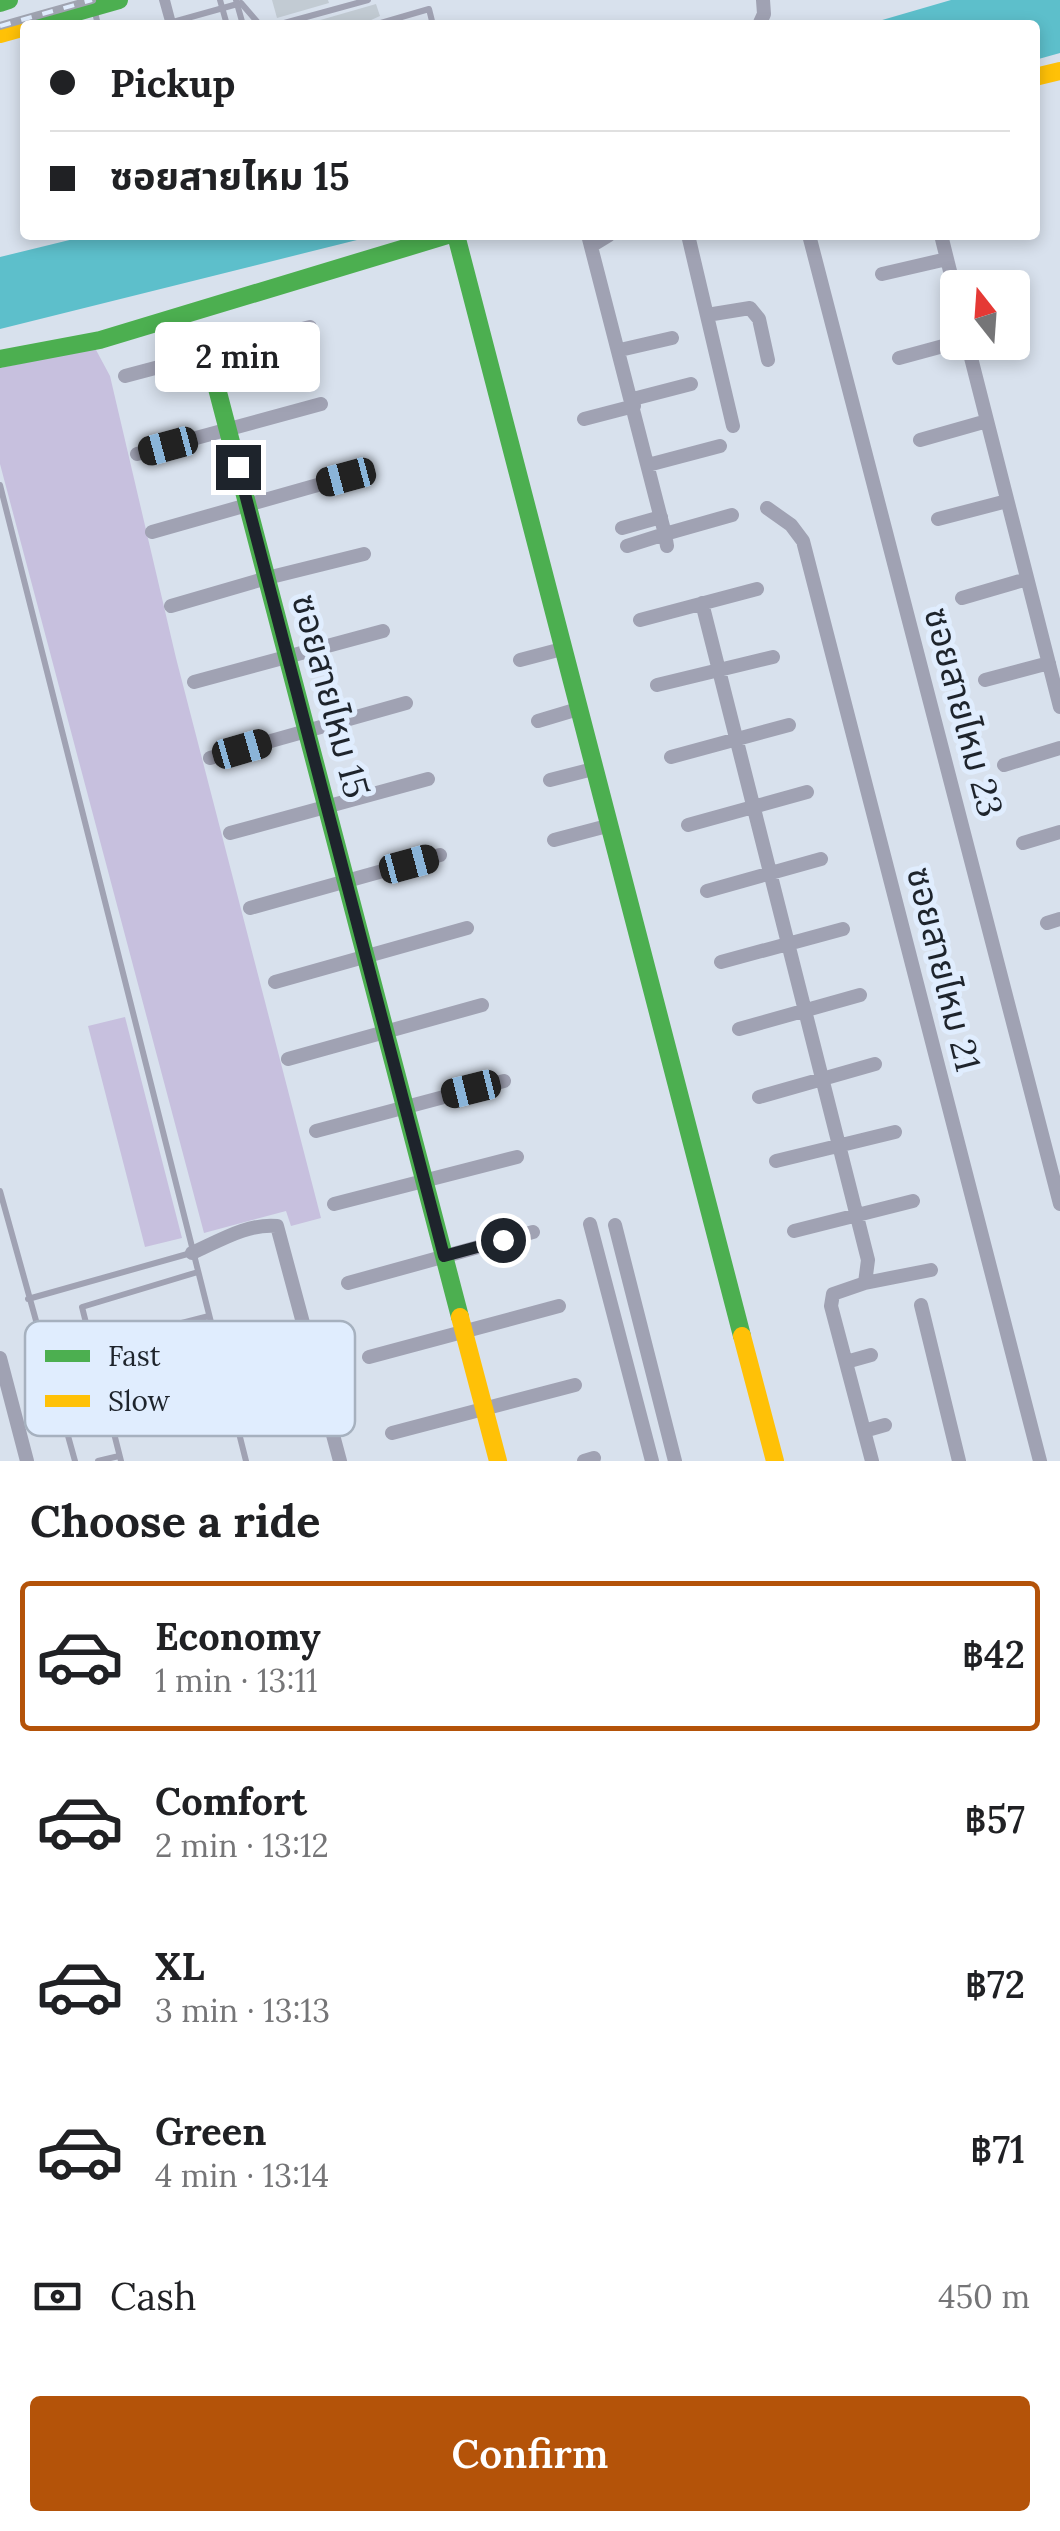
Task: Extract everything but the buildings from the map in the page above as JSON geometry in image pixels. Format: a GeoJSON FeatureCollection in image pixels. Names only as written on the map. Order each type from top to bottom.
{"type":"FeatureCollection","features":[{"type":"Feature","properties":{"kind":"street"},"geometry":{"type":"LineString","coordinates":[[0,3],[9,0]]}},
{"type":"Feature","properties":{"kind":"street"},"geometry":{"type":"LineString","coordinates":[[69,20],[96,16],[119,0]]}},
{"type":"Feature","properties":{"kind":"street"},"geometry":{"type":"LineString","coordinates":[[0,359],[116,335],[435,240]]}},
{"type":"Feature","properties":{"kind":"street"},"geometry":{"type":"LineString","coordinates":[[453,240],[775,1461]]}},
{"type":"Feature","properties":{"kind":"street"},"geometry":{"type":"LineString","coordinates":[[590,240],[666,540]]}},
{"type":"Feature","properties":{"kind":"street"},"geometry":{"type":"LineString","coordinates":[[689,240],[733,426]]}},
{"type":"Feature","properties":{"kind":"street","name":"ซอยสายไหม 23"},"geometry":{"type":"LineString","coordinates":[[810,240],[1060,1204]]}},
{"type":"Feature","properties":{"kind":"street"},"geometry":{"type":"LineString","coordinates":[[942,240],[950,270]]}},
{"type":"Feature","properties":{"kind":"street"},"geometry":{"type":"LineString","coordinates":[[882,274],[947,259]]}},
{"type":"Feature","properties":{"kind":"street"},"geometry":{"type":"LineString","coordinates":[[707,315],[750,308],[759,319],[768,360]]}},
{"type":"Feature","properties":{"kind":"street"},"geometry":{"type":"LineString","coordinates":[[125,376],[310,327]]}},
{"type":"Feature","properties":{"kind":"street"},"geometry":{"type":"LineString","coordinates":[[620,350],[672,338]]}},
{"type":"Feature","properties":{"kind":"street"},"geometry":{"type":"LineString","coordinates":[[900,358],[940,347]]}},
{"type":"Feature","properties":{"kind":"street","name":"ซอยสายไหม 15"},"geometry":{"type":"LineString","coordinates":[[208,354],[498,1461]]}},
{"type":"Feature","properties":{"kind":"street"},"geometry":{"type":"LineString","coordinates":[[972,360],[1060,707]]}},
{"type":"Feature","properties":{"kind":"street"},"geometry":{"type":"LineString","coordinates":[[584,419],[691,384]]}},
{"type":"Feature","properties":{"kind":"street"},"geometry":{"type":"LineString","coordinates":[[137,454],[322,404]]}},
{"type":"Feature","properties":{"kind":"street"},"geometry":{"type":"LineString","coordinates":[[920,440],[987,421]]}},
{"type":"Feature","properties":{"kind":"street"},"geometry":{"type":"LineString","coordinates":[[648,466],[720,446]]}},
{"type":"Feature","properties":{"kind":"street"},"geometry":{"type":"LineString","coordinates":[[152,532],[346,477]]}},
{"type":"Feature","properties":{"kind":"street"},"geometry":{"type":"LineString","coordinates":[[938,519],[1007,501]]}},
{"type":"Feature","properties":{"kind":"street","name":"ซอยสายไหม 21"},"geometry":{"type":"LineString","coordinates":[[767,508],[791,525],[803,541],[1040,1461]]}},
{"type":"Feature","properties":{"kind":"street"},"geometry":{"type":"LineString","coordinates":[[627,546],[666,540],[732,515]]}},
{"type":"Feature","properties":{"kind":"street"},"geometry":{"type":"LineString","coordinates":[[622,528],[661,517]]}},
{"type":"Feature","properties":{"kind":"street"},"geometry":{"type":"LineString","coordinates":[[171,606],[364,554]]}},
{"type":"Feature","properties":{"kind":"street"},"geometry":{"type":"LineString","coordinates":[[962,598],[1027,579]]}},
{"type":"Feature","properties":{"kind":"street"},"geometry":{"type":"LineString","coordinates":[[640,620],[757,589]]}},
{"type":"Feature","properties":{"kind":"street"},"geometry":{"type":"LineString","coordinates":[[702,604],[868,1260],[865,1283]]}},
{"type":"Feature","properties":{"kind":"street"},"geometry":{"type":"LineString","coordinates":[[194,682],[384,631]]}},
{"type":"Feature","properties":{"kind":"street"},"geometry":{"type":"LineString","coordinates":[[520,660],[562,649]]}},
{"type":"Feature","properties":{"kind":"street"},"geometry":{"type":"LineString","coordinates":[[657,686],[773,658]]}},
{"type":"Feature","properties":{"kind":"street"},"geometry":{"type":"LineString","coordinates":[[985,680],[1048,663]]}},
{"type":"Feature","properties":{"kind":"street"},"geometry":{"type":"LineString","coordinates":[[210,758],[406,703]]}},
{"type":"Feature","properties":{"kind":"street"},"geometry":{"type":"LineString","coordinates":[[538,721],[578,709]]}},
{"type":"Feature","properties":{"kind":"street"},"geometry":{"type":"LineString","coordinates":[[670,758],[789,725]]}},
{"type":"Feature","properties":{"kind":"street"},"geometry":{"type":"LineString","coordinates":[[1004,765],[1060,748]]}},
{"type":"Feature","properties":{"kind":"street"},"geometry":{"type":"LineString","coordinates":[[550,780],[593,770]]}},
{"type":"Feature","properties":{"kind":"street"},"geometry":{"type":"LineString","coordinates":[[230,833],[428,779]]}},
{"type":"Feature","properties":{"kind":"street"},"geometry":{"type":"LineString","coordinates":[[688,825],[808,792]]}},
{"type":"Feature","properties":{"kind":"street"},"geometry":{"type":"LineString","coordinates":[[554,840],[607,826]]}},
{"type":"Feature","properties":{"kind":"street"},"geometry":{"type":"LineString","coordinates":[[1023,843],[1060,832]]}},
{"type":"Feature","properties":{"kind":"street"},"geometry":{"type":"LineString","coordinates":[[250,908],[440,856]]}},
{"type":"Feature","properties":{"kind":"street"},"geometry":{"type":"LineString","coordinates":[[706,891],[820,859]]}},
{"type":"Feature","properties":{"kind":"street"},"geometry":{"type":"LineString","coordinates":[[275,982],[468,928]]}},
{"type":"Feature","properties":{"kind":"street"},"geometry":{"type":"LineString","coordinates":[[721,962],[843,929]]}},
{"type":"Feature","properties":{"kind":"street"},"geometry":{"type":"LineString","coordinates":[[738,1029],[860,994]]}},
{"type":"Feature","properties":{"kind":"street"},"geometry":{"type":"LineString","coordinates":[[288,1058],[482,1006]]}},
{"type":"Feature","properties":{"kind":"street"},"geometry":{"type":"LineString","coordinates":[[759,1097],[875,1064]]}},
{"type":"Feature","properties":{"kind":"street"},"geometry":{"type":"LineString","coordinates":[[316,1131],[504,1081]]}},
{"type":"Feature","properties":{"kind":"street"},"geometry":{"type":"LineString","coordinates":[[776,1162],[896,1132]]}},
{"type":"Feature","properties":{"kind":"street"},"geometry":{"type":"LineString","coordinates":[[334,1204],[516,1156]]}},
{"type":"Feature","properties":{"kind":"street"},"geometry":{"type":"LineString","coordinates":[[794,1231],[913,1201]]}},
{"type":"Feature","properties":{"kind":"street"},"geometry":{"type":"LineString","coordinates":[[590,1224],[652,1460],[674,1457],[615,1225]]}},
{"type":"Feature","properties":{"kind":"street"},"geometry":{"type":"LineString","coordinates":[[192,1253],[234,1233],[278,1226],[303,1321]]}},
{"type":"Feature","properties":{"kind":"street"},"geometry":{"type":"LineString","coordinates":[[348,1283],[533,1232]]}},
{"type":"Feature","properties":{"kind":"street"},"geometry":{"type":"LineString","coordinates":[[872,1461],[831,1306],[833,1294],[865,1283],[931,1270]]}},
{"type":"Feature","properties":{"kind":"street"},"geometry":{"type":"LineString","coordinates":[[921,1305],[959,1461]]}},
{"type":"Feature","properties":{"kind":"street"},"geometry":{"type":"LineString","coordinates":[[369,1357],[559,1306]]}},
{"type":"Feature","properties":{"kind":"street"},"geometry":{"type":"LineString","coordinates":[[846,1362],[871,1355]]}},
{"type":"Feature","properties":{"kind":"street"},"geometry":{"type":"LineString","coordinates":[[0,1358],[27,1461]]}},
{"type":"Feature","properties":{"kind":"street"},"geometry":{"type":"LineString","coordinates":[[392,1434],[574,1384]]}},
{"type":"Feature","properties":{"kind":"street"},"geometry":{"type":"LineString","coordinates":[[864,1431],[885,1425]]}},
{"type":"Feature","properties":{"kind":"street"},"geometry":{"type":"LineString","coordinates":[[333,1436],[340,1461]]}},
{"type":"Feature","properties":{"kind":"lane"},"geometry":{"type":"LineString","coordinates":[[184,20],[253,0]]}},
{"type":"Feature","properties":{"kind":"lane"},"geometry":{"type":"LineString","coordinates":[[295,20],[368,0]]}},
{"type":"Feature","properties":{"kind":"lane"},"geometry":{"type":"LineString","coordinates":[[239,1],[256,20]]}},
{"type":"Feature","properties":{"kind":"lane"},"geometry":{"type":"LineString","coordinates":[[391,20],[429,9],[432,20]]}},
{"type":"Feature","properties":{"kind":"lane"},"geometry":{"type":"LineString","coordinates":[[0,484],[210,1321]]}},
{"type":"Feature","properties":{"kind":"lane"},"geometry":{"type":"LineString","coordinates":[[0,1191],[34,1321]]}},
{"type":"Feature","properties":{"kind":"lane"},"geometry":{"type":"LineString","coordinates":[[28,1299],[192,1253]]}},
{"type":"Feature","properties":{"kind":"lane"},"geometry":{"type":"LineString","coordinates":[[86,1321],[82,1307],[198,1272]]}},
{"type":"Feature","properties":{"kind":"lane"},"geometry":{"type":"LineString","coordinates":[[190,1321],[209,1316]]}},
{"type":"Feature","properties":{"kind":"lane"},"geometry":{"type":"LineString","coordinates":[[67,1436],[74,1461]]}},
{"type":"Feature","properties":{"kind":"lane"},"geometry":{"type":"LineString","coordinates":[[240,1436],[246,1461]]}},
{"type":"Feature","properties":{"kind":"lane"},"geometry":{"type":"LineString","coordinates":[[98,1461],[120,1458]]}},
{"type":"Feature","properties":{"kind":"shaded area"},"geometry":{"type":"Polygon","coordinates":[[[95,348],[110,376],[176,658],[321,1218],[291,1226],[286,1211],[204,1233],[0,464],[0,368],[95,348]]]}},
{"type":"Feature","properties":{"kind":"shaded area"},"geometry":{"type":"Polygon","coordinates":[[[125,1017],[182,1238],[145,1247],[88,1026],[125,1017]]]}},
{"type":"Feature","properties":{"kind":"water"},"geometry":{"type":"Polygon","coordinates":[[[951,0],[1060,0],[1060,53],[1040,59],[1040,20],[882,20],[951,0]]]}},
{"type":"Feature","properties":{"kind":"water"},"geometry":{"type":"Polygon","coordinates":[[[70,240],[357,240],[0,329],[0,257],[70,240]]]}},
{"type":"Feature","properties":{"kind":"railway"},"geometry":{"type":"LineString","coordinates":[[21,20],[92,0]]}},
{"type":"Feature","properties":{"kind":"railway"},"geometry":{"type":"LineString","coordinates":[[0,26],[20,20]]}},
{"type":"Feature","properties":{"kind":"traffic: fast"},"geometry":{"type":"LineString","coordinates":[[0,3],[9,0]]}},
{"type":"Feature","properties":{"kind":"traffic: fast"},"geometry":{"type":"LineString","coordinates":[[49,20],[119,0]]}},
{"type":"Feature","properties":{"kind":"traffic: fast"},"geometry":{"type":"LineString","coordinates":[[0,359],[100,340],[431,240]]}},
{"type":"Feature","properties":{"kind":"traffic: fast"},"geometry":{"type":"LineString","coordinates":[[457,240],[742,1336]]}},
{"type":"Feature","properties":{"kind":"traffic: fast"},"geometry":{"type":"LineString","coordinates":[[208,354],[460,1317]]}},
{"type":"Feature","properties":{"kind":"traffic: slow"},"geometry":{"type":"LineString","coordinates":[[0,34],[20,28]]}},
{"type":"Feature","properties":{"kind":"traffic: slow"},"geometry":{"type":"LineString","coordinates":[[1040,76],[1060,71]]}},
{"type":"Feature","properties":{"kind":"traffic: slow"},"geometry":{"type":"LineString","coordinates":[[460,1317],[498,1461]]}},
{"type":"Feature","properties":{"kind":"traffic: slow"},"geometry":{"type":"LineString","coordinates":[[742,1336],[775,1461]]}},
{"type":"Feature","properties":{"kind":"route"},"geometry":{"type":"LineString","coordinates":[[238,467],[444,1256],[503,1240]]}}]}
